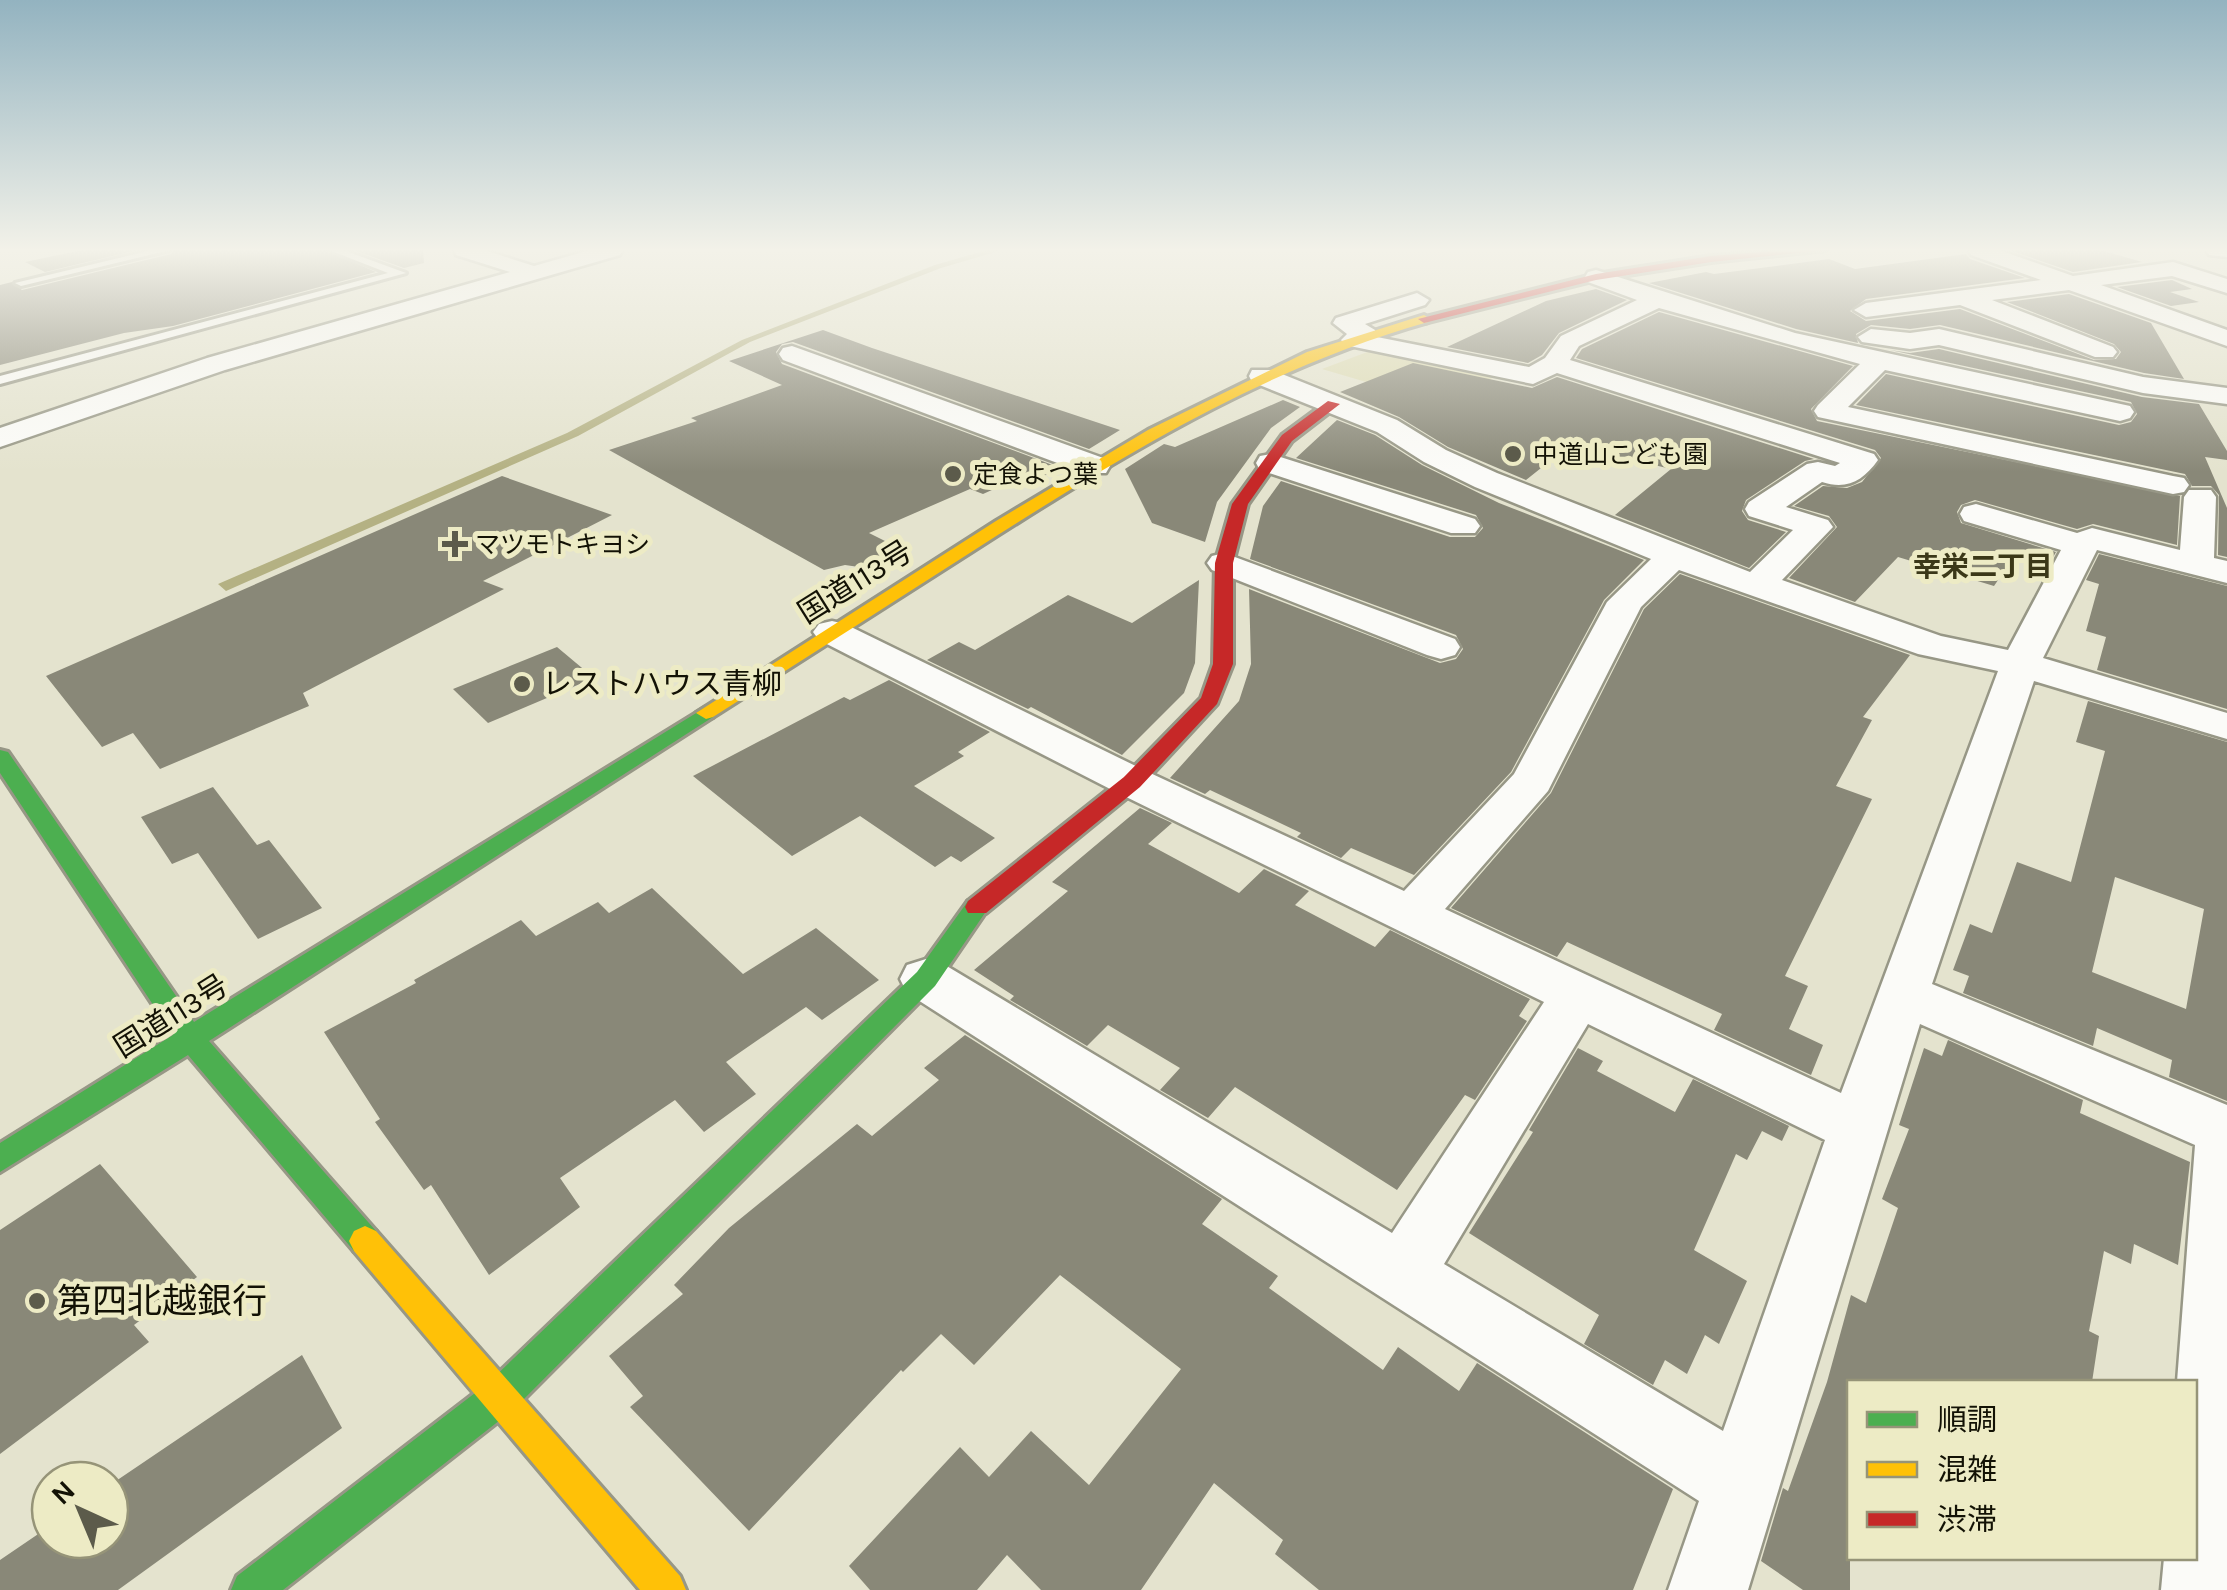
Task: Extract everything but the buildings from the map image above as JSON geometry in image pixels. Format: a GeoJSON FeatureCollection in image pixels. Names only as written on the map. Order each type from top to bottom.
{"type":"FeatureCollection","features":[{"type":"Feature","properties":{"kind":"main road","name":"国道113号"},"geometry":{"type":"LineString","coordinates":[[0,1160],[1156,428],[1262,376],[1360,337],[1410,324]]}},
{"type":"Feature","properties":{"kind":"main road"},"geometry":{"type":"LineString","coordinates":[[251,1590],[500,1396],[926,978],[974,908],[1132,782],[1210,700],[1223,664],[1224,563],[1240,504],[1287,438],[1332,404]]}},
{"type":"Feature","properties":{"kind":"main road"},"geometry":{"type":"LineString","coordinates":[[0,757],[191,1039],[666,1590]]}},
{"type":"Feature","properties":{"kind":"street"},"geometry":{"type":"LineString","coordinates":[[0,438],[216,364],[355,324]]}},
{"type":"Feature","properties":{"kind":"street"},"geometry":{"type":"LineString","coordinates":[[1347,324],[1360,337],[1532,376],[1554,364],[1570,340],[1605,324]]}},
{"type":"Feature","properties":{"kind":"street"},"geometry":{"type":"LineString","coordinates":[[1742,324],[1830,348],[2120,412]]}},
{"type":"Feature","properties":{"kind":"street"},"geometry":{"type":"LineString","coordinates":[[2031,324],[2180,381]]}},
{"type":"Feature","properties":{"kind":"street"},"geometry":{"type":"LineString","coordinates":[[2189,324],[2227,338]]}},
{"type":"Feature","properties":{"kind":"street"},"geometry":{"type":"LineString","coordinates":[[1830,348],[1876,336],[1910,341],[1939,337],[2143,385],[2227,396]]}},
{"type":"Feature","properties":{"kind":"street"},"geometry":{"type":"LineString","coordinates":[[792,354],[1095,466]]}},
{"type":"Feature","properties":{"kind":"street"},"geometry":{"type":"LineString","coordinates":[[1881,359],[1828,411],[2187,491],[2211,568]]}},
{"type":"Feature","properties":{"kind":"street"},"geometry":{"type":"LineString","coordinates":[[1554,364],[1863,460],[1840,478],[1818,471],[1762,509],[1816,528],[1758,584]]}},
{"type":"Feature","properties":{"kind":"street"},"geometry":{"type":"LineString","coordinates":[[1262,376],[1387,426],[1435,456],[1486,480],[1729,578],[1758,584],[1932,646],[2020,664],[2227,726]]}},
{"type":"Feature","properties":{"kind":"street"},"geometry":{"type":"LineString","coordinates":[[1271,462],[1463,526]]}},
{"type":"Feature","properties":{"kind":"street"},"geometry":{"type":"LineString","coordinates":[[1976,514],[2081,545]]}},
{"type":"Feature","properties":{"kind":"street"},"geometry":{"type":"LineString","coordinates":[[1708,1590],[1902,994],[2020,664],[2081,545],[2092,538],[2211,568]]}},
{"type":"Feature","properties":{"kind":"street"},"geometry":{"type":"LineString","coordinates":[[1410,916],[1532,781],[1625,602],[1662,563],[1674,556]]}},
{"type":"Feature","properties":{"kind":"street"},"geometry":{"type":"LineString","coordinates":[[1224,563],[1441,647]]}},
{"type":"Feature","properties":{"kind":"street"},"geometry":{"type":"LineString","coordinates":[[832,632],[1132,782],[1858,1128]]}},
{"type":"Feature","properties":{"kind":"street"},"geometry":{"type":"LineString","coordinates":[[926,978],[1404,1271],[1744,1486]]}},
{"type":"Feature","properties":{"kind":"street"},"geometry":{"type":"LineString","coordinates":[[1902,994],[2226,1131],[2219,1451],[2202,1590]]}},
{"type":"Feature","properties":{"kind":"street"},"geometry":{"type":"LineString","coordinates":[[1404,1271],[1577,996]]}},
{"type":"Feature","properties":{"kind":"lane"},"geometry":{"type":"LineString","coordinates":[[0,380],[209,324]]}},
{"type":"Feature","properties":{"kind":"shaded area"},"geometry":{"type":"Polygon","coordinates":[[[783,324],[796,324],[750,342],[578,436],[226,591],[218,584],[567,433],[742,340],[783,324]]]}},
{"type":"Feature","properties":{"kind":"shaded area"},"geometry":{"type":"Polygon","coordinates":[[[1378,348],[1496,376],[1441,404],[1322,369],[1378,348]]]}},
{"type":"Feature","properties":{"kind":"traffic: fast"},"geometry":{"type":"LineString","coordinates":[[0,1159],[706,713]]}},
{"type":"Feature","properties":{"kind":"traffic: fast"},"geometry":{"type":"LineString","coordinates":[[0,757],[191,1039],[365,1241]]}},
{"type":"Feature","properties":{"kind":"traffic: fast"},"geometry":{"type":"LineString","coordinates":[[251,1590],[501,1396],[926,979],[977,907]]}},
{"type":"Feature","properties":{"kind":"traffic: slow"},"geometry":{"type":"LineString","coordinates":[[706,713],[1052,494],[1205,404],[1312,355],[1405,324]]}},
{"type":"Feature","properties":{"kind":"traffic: slow"},"geometry":{"type":"LineString","coordinates":[[365,1241],[666,1590]]}},
{"type":"Feature","properties":{"kind":"traffic: jam"},"geometry":{"type":"LineString","coordinates":[[977,907],[1132,782],[1210,700],[1223,664],[1224,563],[1240,504],[1287,438],[1333,404]]}},
{"type":"Feature","properties":{"kind":"place","name":"中道山こども園"},"geometry":{"type":"Point","coordinates":[1513,454]}},
{"type":"Feature","properties":{"kind":"place","name":"定食よつ葉"},"geometry":{"type":"Point","coordinates":[953,474]}},
{"type":"Feature","properties":{"kind":"place","name":"マツモトキヨシ"},"geometry":{"type":"Point","coordinates":[455,544]}},
{"type":"Feature","properties":{"kind":"place","name":"レストハウス青柳"},"geometry":{"type":"Point","coordinates":[522,684]}},
{"type":"Feature","properties":{"kind":"place","name":"第四北越銀行"},"geometry":{"type":"Point","coordinates":[37,1301]}},
{"type":"Feature","properties":{"kind":"district","name":"幸栄二丁目"},"geometry":{"type":"Point","coordinates":[1983,566]}}]}
